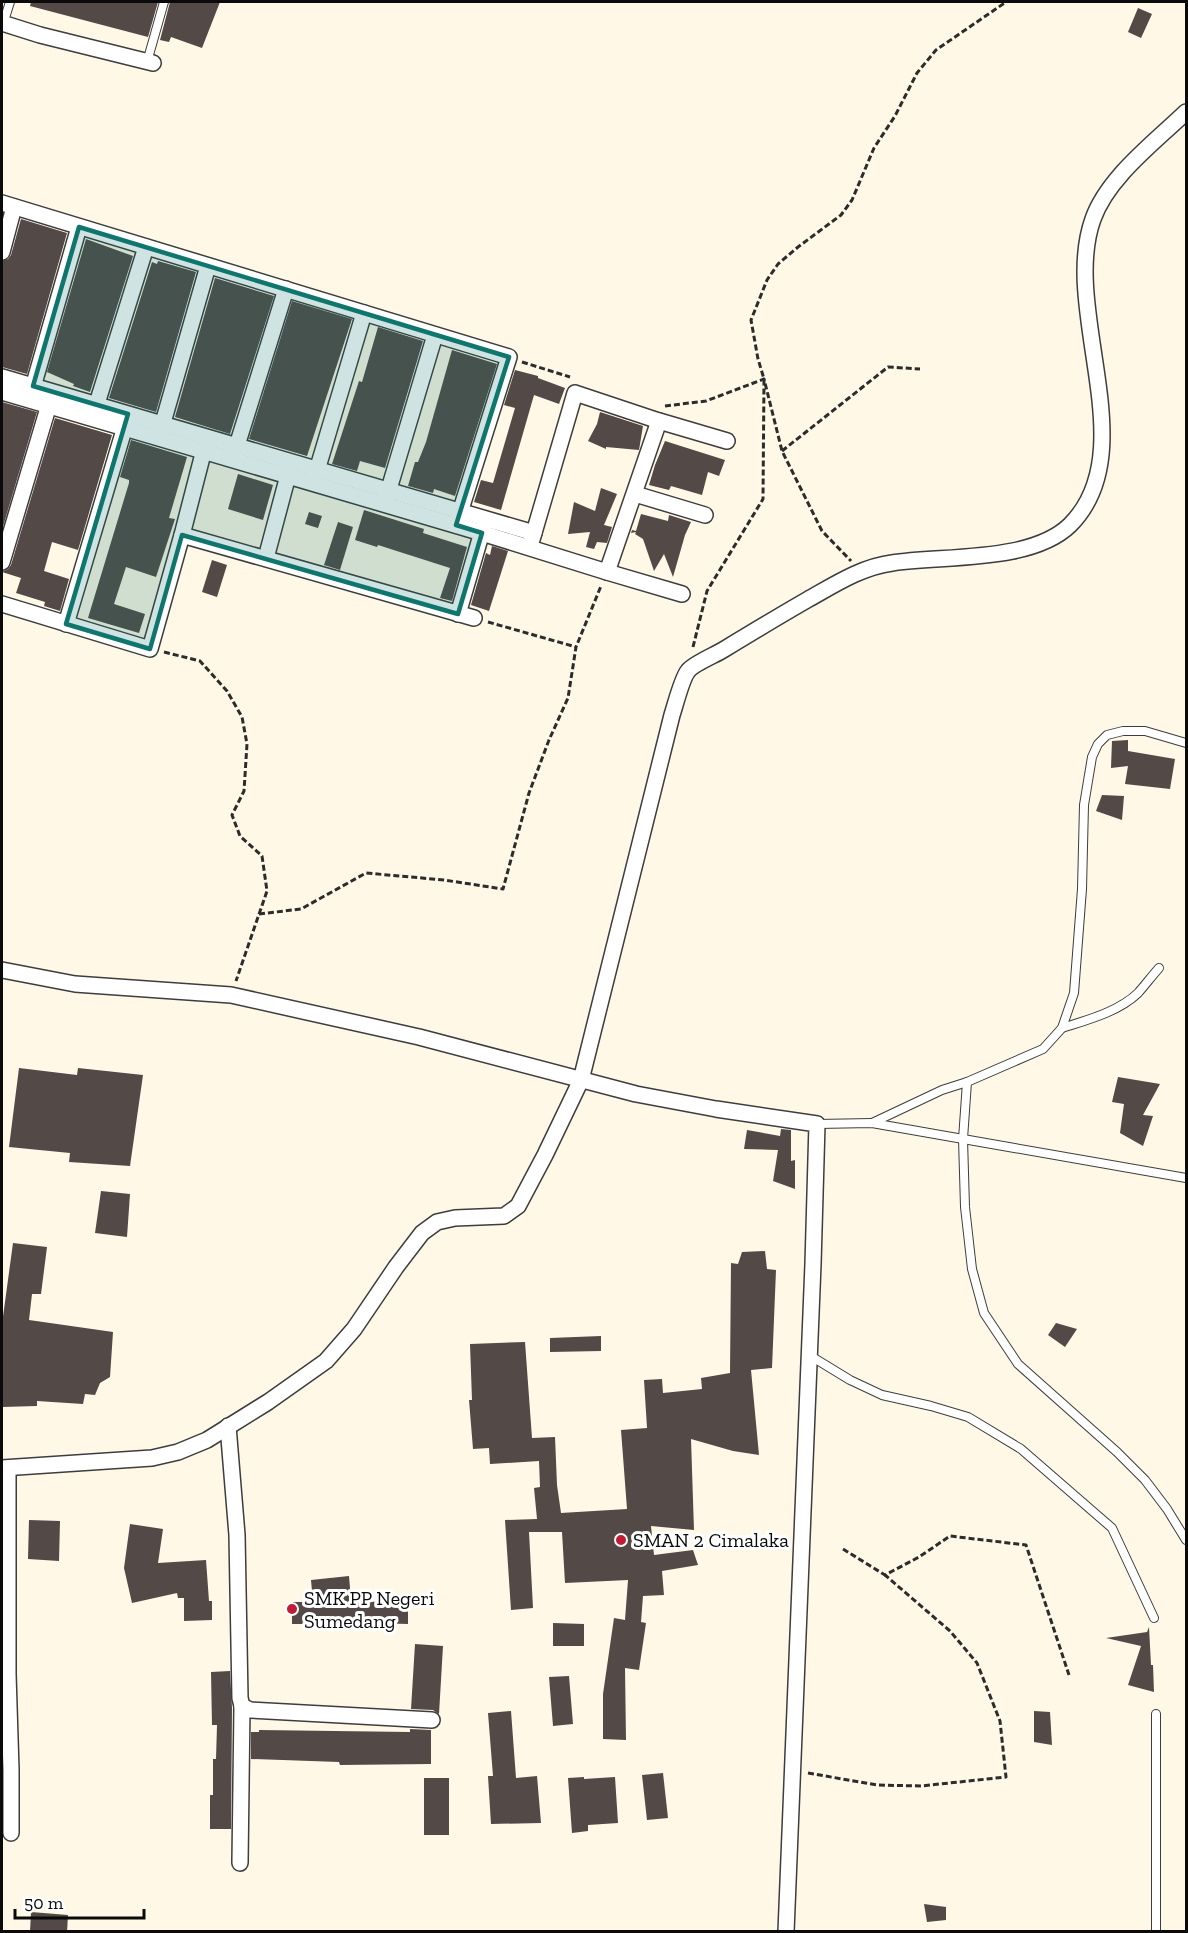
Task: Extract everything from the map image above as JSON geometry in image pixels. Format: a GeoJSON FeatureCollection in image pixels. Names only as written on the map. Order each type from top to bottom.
{"type":"FeatureCollection","features":[{"type":"Feature","properties":{"kind":"street"},"geometry":{"type":"LineString","coordinates":[[2,24],[150,63]]}},
{"type":"Feature","properties":{"kind":"street"},"geometry":{"type":"LineString","coordinates":[[11,1833],[5,1468],[152,1458],[178,1452],[207,1440],[268,1402],[326,1361],[354,1329],[422,1233],[437,1222],[454,1218],[504,1216],[518,1206],[581,1080],[672,715],[688,671],[860,571],[891,563],[1025,549],[1057,535],[1070,525],[1080,513],[1096,480],[1100,463],[1102,426],[1084,276],[1088,235],[1093,219],[1108,191],[1186,112]]}},
{"type":"Feature","properties":{"kind":"street"},"geometry":{"type":"LineString","coordinates":[[2,252],[8,205],[509,357],[458,518]]}},
{"type":"Feature","properties":{"kind":"street"},"geometry":{"type":"LineString","coordinates":[[31,393],[80,227]]}},
{"type":"Feature","properties":{"kind":"street"},"geometry":{"type":"LineString","coordinates":[[94,412],[146,247]]}},
{"type":"Feature","properties":{"kind":"street"},"geometry":{"type":"LineString","coordinates":[[160,431],[208,266]]}},
{"type":"Feature","properties":{"kind":"street"},"geometry":{"type":"LineString","coordinates":[[235,453],[286,289]]}},
{"type":"Feature","properties":{"kind":"street"},"geometry":{"type":"LineString","coordinates":[[315,476],[364,313]]}},
{"type":"Feature","properties":{"kind":"street"},"geometry":{"type":"LineString","coordinates":[[386,497],[435,335]]}},
{"type":"Feature","properties":{"kind":"street"},"geometry":{"type":"LineString","coordinates":[[2,377],[31,393],[50,399],[458,518],[490,525],[607,572],[682,594]]}},
{"type":"Feature","properties":{"kind":"street"},"geometry":{"type":"LineString","coordinates":[[2,392],[31,393]]}},
{"type":"Feature","properties":{"kind":"street"},"geometry":{"type":"LineString","coordinates":[[532,541],[575,393],[661,414],[727,441]]}},
{"type":"Feature","properties":{"kind":"street"},"geometry":{"type":"LineString","coordinates":[[2,562],[50,399]]}},
{"type":"Feature","properties":{"kind":"street"},"geometry":{"type":"LineString","coordinates":[[607,572],[661,414]]}},
{"type":"Feature","properties":{"kind":"street"},"geometry":{"type":"LineString","coordinates":[[66,624],[126,421]]}},
{"type":"Feature","properties":{"kind":"street"},"geometry":{"type":"LineString","coordinates":[[2,604],[150,648],[205,444]]}},
{"type":"Feature","properties":{"kind":"street"},"geometry":{"type":"LineString","coordinates":[[266,558],[290,469]]}},
{"type":"Feature","properties":{"kind":"street"},"geometry":{"type":"LineString","coordinates":[[635,494],[705,515]]}},
{"type":"Feature","properties":{"kind":"street"},"geometry":{"type":"LineString","coordinates":[[458,614],[490,525]]}},
{"type":"Feature","properties":{"kind":"street"},"geometry":{"type":"LineString","coordinates":[[182,535],[474,618]]}},
{"type":"Feature","properties":{"kind":"street"},"geometry":{"type":"LineString","coordinates":[[2,970],[84,985],[231,995],[419,1037],[647,1096],[817,1124],[786,1932]]}},
{"type":"Feature","properties":{"kind":"street"},"geometry":{"type":"LineString","coordinates":[[228,1426],[237,1535],[242,1706],[240,1863]]}},
{"type":"Feature","properties":{"kind":"street"},"geometry":{"type":"LineString","coordinates":[[242,1706],[250,1710],[432,1720]]}},
{"type":"Feature","properties":{"kind":"lane"},"geometry":{"type":"LineString","coordinates":[[2,24],[10,2]]}},
{"type":"Feature","properties":{"kind":"lane"},"geometry":{"type":"LineString","coordinates":[[150,63],[164,2]]}},
{"type":"Feature","properties":{"kind":"lane"},"geometry":{"type":"LineString","coordinates":[[872,1123],[942,1090],[967,1082],[1043,1049],[1062,1028],[1074,993],[1082,890],[1084,805],[1092,757],[1098,744],[1107,735],[1123,731],[1145,731],[1186,743]]}},
{"type":"Feature","properties":{"kind":"lane"},"geometry":{"type":"LineString","coordinates":[[1062,1028],[1091,1019],[1137,994],[1159,968]]}},
{"type":"Feature","properties":{"kind":"lane"},"geometry":{"type":"LineString","coordinates":[[967,1082],[963,1139],[965,1207],[972,1269],[984,1313],[1018,1364],[1145,1480],[1167,1509],[1186,1540]]}},
{"type":"Feature","properties":{"kind":"lane"},"geometry":{"type":"LineString","coordinates":[[817,1124],[872,1123],[1186,1178]]}},
{"type":"Feature","properties":{"kind":"lane"},"geometry":{"type":"LineString","coordinates":[[809,1355],[850,1380],[882,1395],[968,1417],[1021,1449],[1112,1528],[1154,1618]]}},
{"type":"Feature","properties":{"kind":"lane"},"geometry":{"type":"LineString","coordinates":[[1156,1714],[1156,1932]]}},
{"type":"Feature","properties":{"kind":"path"},"geometry":{"type":"LineString","coordinates":[[860,571],[822,531],[782,451],[758,359],[751,320],[767,280],[778,264],[841,215],[852,200],[874,148],[895,116],[917,73],[936,50],[1006,2]]}},
{"type":"Feature","properties":{"kind":"path"},"geometry":{"type":"LineString","coordinates":[[509,357],[571,378]]}},
{"type":"Feature","properties":{"kind":"path"},"geometry":{"type":"LineString","coordinates":[[782,451],[888,367],[920,369]]}},
{"type":"Feature","properties":{"kind":"path"},"geometry":{"type":"LineString","coordinates":[[661,414],[764,378]]}},
{"type":"Feature","properties":{"kind":"path"},"geometry":{"type":"LineString","coordinates":[[688,671],[707,591],[764,500],[764,378]]}},
{"type":"Feature","properties":{"kind":"path"},"geometry":{"type":"LineString","coordinates":[[259,914],[301,909],[366,873],[434,879],[502,889],[529,793],[568,698],[576,647],[607,572]]}},
{"type":"Feature","properties":{"kind":"path"},"geometry":{"type":"LineString","coordinates":[[474,618],[576,647]]}},
{"type":"Feature","properties":{"kind":"path"},"geometry":{"type":"LineString","coordinates":[[150,648],[200,661],[227,691],[243,717],[247,744],[244,791],[232,815],[240,836],[262,856],[267,891],[231,995]]}},
{"type":"Feature","properties":{"kind":"path"},"geometry":{"type":"LineString","coordinates":[[885,1575],[919,1557],[950,1536],[1026,1545],[1069,1675]]}},
{"type":"Feature","properties":{"kind":"path"},"geometry":{"type":"LineString","coordinates":[[792,1770],[877,1785],[921,1786],[1006,1777],[1000,1720],[977,1663],[950,1631],[885,1575],[843,1549]]}},
{"type":"Feature","properties":{"kind":"highlighted area"},"geometry":{"type":"Polygon","coordinates":[[[79,227],[509,357],[456,525],[482,533],[458,614],[182,535],[150,649],[66,624],[128,414],[33,386],[79,227]]]}},
{"type":"Feature","properties":{"kind":"building"},"geometry":{"type":"Polygon","coordinates":[[[31,2],[158,2],[148,37],[30,6],[31,2]]]}},
{"type":"Feature","properties":{"kind":"building"},"geometry":{"type":"Polygon","coordinates":[[[170,2],[220,2],[202,48],[171,37],[169,42],[160,40],[170,2]]]}},
{"type":"Feature","properties":{"kind":"building"},"geometry":{"type":"Polygon","coordinates":[[[1138,8],[1152,14],[1141,38],[1128,32],[1138,8]]]}},
{"type":"Feature","properties":{"kind":"building"},"geometry":{"type":"Polygon","coordinates":[[[21,219],[67,233],[27,374],[2,367],[2,261],[11,255],[21,219]]]}},
{"type":"Feature","properties":{"kind":"building"},"geometry":{"type":"Polygon","coordinates":[[[86,239],[133,256],[90,392],[47,372],[86,239]]]}},
{"type":"Feature","properties":{"kind":"building"},"geometry":{"type":"Polygon","coordinates":[[[158,261],[196,272],[156,412],[109,398],[152,262],[157,264],[158,261]]]}},
{"type":"Feature","properties":{"kind":"building"},"geometry":{"type":"Polygon","coordinates":[[[215,278],[274,296],[230,434],[175,417],[215,278]]]}},
{"type":"Feature","properties":{"kind":"building"},"geometry":{"type":"Polygon","coordinates":[[[292,301],[352,319],[307,456],[249,439],[292,301]]]}},
{"type":"Feature","properties":{"kind":"building"},"geometry":{"type":"Polygon","coordinates":[[[378,327],[423,341],[385,468],[360,461],[357,471],[332,464],[359,381],[362,382],[378,327]]]}},
{"type":"Feature","properties":{"kind":"building"},"geometry":{"type":"Polygon","coordinates":[[[452,350],[497,364],[455,496],[434,489],[433,493],[408,486],[415,462],[418,462],[426,442],[452,350]]]}},
{"type":"Feature","properties":{"kind":"building"},"geometry":{"type":"Polygon","coordinates":[[[515,370],[538,376],[538,378],[565,388],[559,404],[534,395],[501,510],[474,502],[481,480],[493,483],[515,408],[504,405],[515,370]]]}},
{"type":"Feature","properties":{"kind":"building"},"geometry":{"type":"Polygon","coordinates":[[[2,402],[37,412],[2,530],[2,402]]]}},
{"type":"Feature","properties":{"kind":"building"},"geometry":{"type":"Polygon","coordinates":[[[600,412],[643,426],[639,450],[606,447],[606,449],[588,441],[597,424],[600,412]]]}},
{"type":"Feature","properties":{"kind":"building"},"geometry":{"type":"Polygon","coordinates":[[[55,418],[112,435],[78,550],[52,542],[44,571],[69,579],[60,611],[44,606],[45,602],[16,593],[21,578],[2,572],[11,565],[55,418]]]}},
{"type":"Feature","properties":{"kind":"building"},"geometry":{"type":"Polygon","coordinates":[[[131,440],[187,457],[169,518],[175,519],[156,577],[126,567],[114,604],[145,614],[139,633],[88,618],[129,483],[129,480],[120,477],[131,440]]]}},
{"type":"Feature","properties":{"kind":"building"},"geometry":{"type":"Polygon","coordinates":[[[665,441],[725,460],[719,476],[708,472],[702,495],[671,486],[669,490],[649,485],[665,441]]]}},
{"type":"Feature","properties":{"kind":"building"},"geometry":{"type":"Polygon","coordinates":[[[238,474],[273,485],[263,520],[228,509],[238,474]]]}},
{"type":"Feature","properties":{"kind":"building"},"geometry":{"type":"Polygon","coordinates":[[[601,488],[617,494],[604,525],[612,527],[607,543],[597,542],[594,549],[586,547],[590,532],[568,534],[574,502],[595,511],[601,488]]]}},
{"type":"Feature","properties":{"kind":"building"},"geometry":{"type":"Polygon","coordinates":[[[364,510],[424,529],[423,533],[467,547],[452,601],[440,598],[450,568],[355,540],[364,510]]]}},
{"type":"Feature","properties":{"kind":"building"},"geometry":{"type":"Polygon","coordinates":[[[309,512],[322,516],[318,528],[305,524],[309,512]]]}},
{"type":"Feature","properties":{"kind":"building"},"geometry":{"type":"Polygon","coordinates":[[[641,514],[668,521],[669,515],[691,522],[673,577],[664,554],[654,571],[643,539],[635,534],[636,532],[631,533],[632,530],[636,531],[641,514]]]}},
{"type":"Feature","properties":{"kind":"building"},"geometry":{"type":"Polygon","coordinates":[[[338,522],[353,527],[340,570],[324,565],[338,522]]]}},
{"type":"Feature","properties":{"kind":"building"},"geometry":{"type":"Polygon","coordinates":[[[492,546],[508,551],[489,611],[471,605],[486,553],[490,555],[492,546]]]}},
{"type":"Feature","properties":{"kind":"building"},"geometry":{"type":"Polygon","coordinates":[[[212,560],[227,565],[217,597],[202,592],[212,560]]]}},
{"type":"Feature","properties":{"kind":"building"},"geometry":{"type":"Polygon","coordinates":[[[1128,740],[1128,751],[1175,759],[1170,789],[1125,784],[1128,766],[1111,768],[1112,741],[1128,740]]]}},
{"type":"Feature","properties":{"kind":"building"},"geometry":{"type":"Polygon","coordinates":[[[1102,795],[1124,796],[1122,820],[1096,811],[1102,795]]]}},
{"type":"Feature","properties":{"kind":"building"},"geometry":{"type":"Polygon","coordinates":[[[19,1068],[77,1075],[78,1068],[143,1075],[130,1166],[69,1162],[70,1153],[9,1147],[19,1068]]]}},
{"type":"Feature","properties":{"kind":"building"},"geometry":{"type":"Polygon","coordinates":[[[1118,1077],[1160,1084],[1143,1115],[1153,1116],[1143,1146],[1120,1133],[1124,1104],[1112,1102],[1118,1077]]]}},
{"type":"Feature","properties":{"kind":"building"},"geometry":{"type":"Polygon","coordinates":[[[781,1129],[791,1130],[791,1161],[795,1160],[795,1189],[773,1181],[778,1150],[744,1149],[747,1130],[780,1136],[781,1129]]]}},
{"type":"Feature","properties":{"kind":"building"},"geometry":{"type":"Polygon","coordinates":[[[101,1191],[130,1194],[127,1237],[95,1233],[101,1191]]]}},
{"type":"Feature","properties":{"kind":"building"},"geometry":{"type":"Polygon","coordinates":[[[13,1243],[47,1247],[41,1294],[32,1294],[29,1320],[113,1332],[110,1377],[100,1383],[95,1395],[85,1394],[83,1404],[37,1401],[37,1406],[2,1407],[2,1324],[13,1243]]]}},
{"type":"Feature","properties":{"kind":"building"},"geometry":{"type":"Polygon","coordinates":[[[765,1251],[767,1269],[776,1270],[772,1368],[751,1370],[759,1455],[733,1451],[691,1439],[694,1530],[651,1526],[654,1555],[693,1550],[698,1565],[662,1571],[664,1595],[643,1596],[641,1622],[646,1623],[639,1670],[625,1668],[626,1740],[603,1739],[603,1694],[614,1618],[625,1620],[628,1580],[565,1583],[562,1532],[529,1532],[533,1608],[511,1610],[505,1520],[537,1519],[534,1488],[540,1487],[539,1461],[490,1464],[489,1448],[473,1449],[469,1400],[472,1400],[470,1344],[525,1342],[532,1438],[555,1437],[561,1513],[627,1509],[621,1430],[647,1428],[644,1380],[662,1379],[663,1393],[702,1389],[701,1378],[730,1373],[731,1263],[738,1264],[742,1252],[765,1251]]]}},
{"type":"Feature","properties":{"kind":"building"},"geometry":{"type":"Polygon","coordinates":[[[1056,1323],[1077,1329],[1065,1347],[1048,1335],[1056,1323]]]}},
{"type":"Feature","properties":{"kind":"building"},"geometry":{"type":"Polygon","coordinates":[[[601,1336],[601,1351],[550,1352],[550,1338],[601,1336]]]}},
{"type":"Feature","properties":{"kind":"building"},"geometry":{"type":"Polygon","coordinates":[[[29,1520],[60,1521],[59,1561],[28,1559],[29,1520]]]}},
{"type":"Feature","properties":{"kind":"building"},"geometry":{"type":"Polygon","coordinates":[[[130,1524],[163,1529],[158,1563],[206,1560],[209,1601],[212,1601],[212,1620],[184,1621],[184,1598],[178,1598],[177,1593],[132,1603],[124,1568],[130,1524]]]}},
{"type":"Feature","properties":{"kind":"building"},"geometry":{"type":"Polygon","coordinates":[[[349,1576],[351,1601],[408,1603],[408,1624],[335,1622],[335,1624],[292,1624],[292,1602],[313,1602],[311,1580],[349,1576]]]}},
{"type":"Feature","properties":{"kind":"building"},"geometry":{"type":"Polygon","coordinates":[[[553,1623],[584,1624],[584,1646],[553,1646],[553,1623]]]}},
{"type":"Feature","properties":{"kind":"building"},"geometry":{"type":"Polygon","coordinates":[[[1149,1627],[1154,1692],[1128,1685],[1141,1646],[1106,1638],[1147,1632],[1149,1627]]]}},
{"type":"Feature","properties":{"kind":"building"},"geometry":{"type":"Polygon","coordinates":[[[415,1644],[443,1646],[439,1714],[433,1710],[411,1709],[415,1644]]]}},
{"type":"Feature","properties":{"kind":"building"},"geometry":{"type":"Polygon","coordinates":[[[230,1671],[231,1829],[210,1829],[210,1795],[213,1795],[213,1759],[216,1759],[217,1725],[212,1725],[211,1672],[230,1671]]]}},
{"type":"Feature","properties":{"kind":"building"},"geometry":{"type":"Polygon","coordinates":[[[569,1676],[573,1724],[553,1726],[549,1677],[569,1676]]]}},
{"type":"Feature","properties":{"kind":"building"},"geometry":{"type":"Polygon","coordinates":[[[511,1711],[516,1778],[537,1776],[541,1823],[491,1824],[488,1776],[493,1776],[488,1713],[511,1711]]]}},
{"type":"Feature","properties":{"kind":"building"},"geometry":{"type":"Polygon","coordinates":[[[1034,1711],[1050,1712],[1052,1745],[1034,1742],[1034,1711]]]}},
{"type":"Feature","properties":{"kind":"building"},"geometry":{"type":"Polygon","coordinates":[[[410,1729],[431,1730],[431,1764],[340,1765],[339,1762],[251,1759],[251,1732],[259,1732],[259,1730],[410,1732],[410,1729]]]}},
{"type":"Feature","properties":{"kind":"building"},"geometry":{"type":"Polygon","coordinates":[[[663,1773],[668,1818],[647,1820],[642,1775],[663,1773]]]}},
{"type":"Feature","properties":{"kind":"building"},"geometry":{"type":"Polygon","coordinates":[[[584,1777],[584,1779],[615,1777],[618,1823],[588,1825],[588,1831],[572,1833],[568,1778],[584,1777]]]}},
{"type":"Feature","properties":{"kind":"building"},"geometry":{"type":"Polygon","coordinates":[[[424,1778],[449,1778],[449,1835],[424,1835],[424,1778]]]}},
{"type":"Feature","properties":{"kind":"building"},"geometry":{"type":"Polygon","coordinates":[[[924,1904],[946,1907],[946,1920],[927,1922],[924,1904]]]}},
{"type":"Feature","properties":{"kind":"building"},"geometry":{"type":"Polygon","coordinates":[[[31,1912],[68,1915],[67,1932],[30,1932],[31,1912]]]}},
{"type":"Feature","properties":{"kind":"place","name":"SMAN 2 Cimalaka"},"geometry":{"type":"Point","coordinates":[621,1540]}},
{"type":"Feature","properties":{"kind":"place","name":"SMK PP Negeri Sumedang"},"geometry":{"type":"Point","coordinates":[292,1609]}}]}
